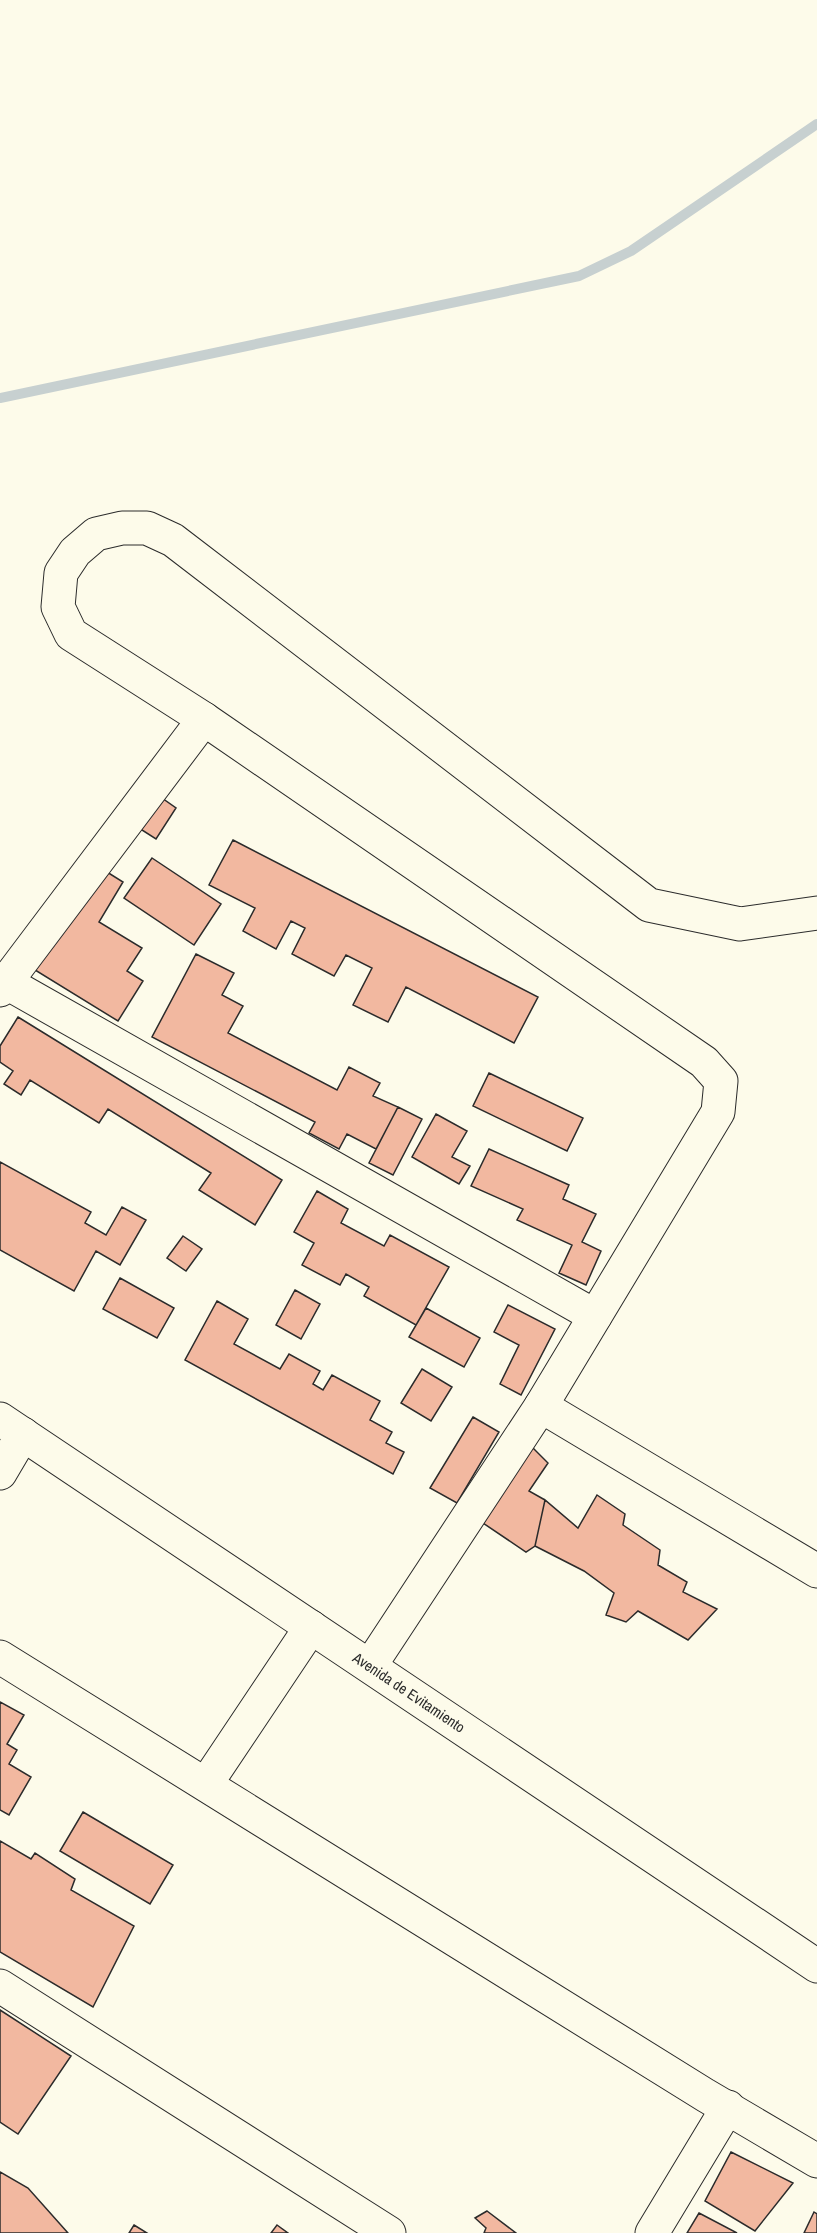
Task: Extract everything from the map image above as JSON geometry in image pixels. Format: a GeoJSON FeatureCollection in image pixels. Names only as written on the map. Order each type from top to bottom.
{"type":"FeatureCollection","features":[{"type":"Feature","properties":{"kind":"street"},"geometry":{"type":"LineString","coordinates":[[370,1666],[541,1406],[718,1112],[721,1082],[704,1062],[204,719],[71,634],[58,607],[61,573],[75,552],[96,534],[122,528],[147,528],[173,540],[649,904],[740,924],[817,913]]}},
{"type":"Feature","properties":{"kind":"street"},"geometry":{"type":"LineString","coordinates":[[204,719],[2,983],[595,1316]]}},
{"type":"Feature","properties":{"kind":"street"},"geometry":{"type":"LineString","coordinates":[[541,1406],[817,1571]]}},
{"type":"Feature","properties":{"kind":"street"},"geometry":{"type":"LineString","coordinates":[[0,1473],[12,1427]]}},
{"type":"Feature","properties":{"kind":"street","name":"Avenida de Evitamiento"},"geometry":{"type":"LineString","coordinates":[[12,1427],[817,1966]]}},
{"type":"Feature","properties":{"kind":"street"},"geometry":{"type":"LineString","coordinates":[[206,1784],[311,1626]]}},
{"type":"Feature","properties":{"kind":"street"},"geometry":{"type":"LineString","coordinates":[[0,1657],[817,2161]]}},
{"type":"Feature","properties":{"kind":"street"},"geometry":{"type":"LineString","coordinates":[[0,1986],[388,2233]]}},
{"type":"Feature","properties":{"kind":"street"},"geometry":{"type":"LineString","coordinates":[[652,2233],[728,2108]]}},
{"type":"Feature","properties":{"kind":"building"},"geometry":{"type":"Polygon","coordinates":[[[152,791],[176,808],[156,839],[131,823],[152,791]]]}},
{"type":"Feature","properties":{"kind":"building"},"geometry":{"type":"Polygon","coordinates":[[[233,840],[538,997],[514,1043],[406,987],[388,1022],[353,1005],[372,968],[346,955],[334,976],[292,954],[305,928],[291,921],[276,949],[243,931],[255,908],[209,885],[233,840]]]}},
{"type":"Feature","properties":{"kind":"building"},"geometry":{"type":"Polygon","coordinates":[[[152,858],[221,904],[194,945],[124,898],[152,858]]]}},
{"type":"Feature","properties":{"kind":"building"},"geometry":{"type":"Polygon","coordinates":[[[99,867],[123,882],[99,922],[142,948],[127,971],[143,981],[118,1021],[35,970],[99,867]]]}},
{"type":"Feature","properties":{"kind":"building"},"geometry":{"type":"Polygon","coordinates":[[[196,954],[234,973],[222,995],[243,1006],[228,1033],[337,1090],[349,1067],[380,1083],[373,1096],[398,1107],[376,1149],[347,1134],[339,1149],[309,1133],[315,1122],[152,1037],[196,954]]]}},
{"type":"Feature","properties":{"kind":"building"},"geometry":{"type":"Polygon","coordinates":[[[18,1017],[282,1180],[255,1225],[199,1190],[211,1173],[108,1109],[99,1123],[30,1080],[21,1095],[4,1084],[13,1071],[0,1062],[0,1046],[18,1017]]]}},
{"type":"Feature","properties":{"kind":"building"},"geometry":{"type":"Polygon","coordinates":[[[489,1073],[583,1118],[567,1151],[473,1106],[489,1073]]]}},
{"type":"Feature","properties":{"kind":"building"},"geometry":{"type":"Polygon","coordinates":[[[398,1107],[422,1119],[393,1175],[369,1163],[398,1107]]]}},
{"type":"Feature","properties":{"kind":"building"},"geometry":{"type":"Polygon","coordinates":[[[436,1114],[467,1131],[452,1157],[470,1166],[459,1184],[412,1157],[436,1114]]]}},
{"type":"Feature","properties":{"kind":"building"},"geometry":{"type":"Polygon","coordinates":[[[489,1149],[569,1185],[563,1199],[596,1214],[582,1242],[601,1251],[586,1285],[559,1273],[572,1245],[517,1220],[523,1209],[471,1186],[489,1149]]]}},
{"type":"Feature","properties":{"kind":"building"},"geometry":{"type":"Polygon","coordinates":[[[0,1162],[91,1212],[85,1223],[106,1235],[122,1207],[146,1220],[120,1265],[96,1251],[74,1291],[0,1250],[0,1162]]]}},
{"type":"Feature","properties":{"kind":"building"},"geometry":{"type":"Polygon","coordinates":[[[317,1191],[348,1209],[341,1223],[384,1246],[390,1235],[449,1267],[416,1325],[364,1296],[369,1287],[346,1274],[340,1285],[302,1265],[314,1243],[294,1232],[317,1191]]]}},
{"type":"Feature","properties":{"kind":"building"},"geometry":{"type":"Polygon","coordinates":[[[183,1236],[202,1249],[186,1271],[167,1258],[183,1236]]]}},
{"type":"Feature","properties":{"kind":"building"},"geometry":{"type":"Polygon","coordinates":[[[120,1278],[174,1308],[157,1338],[103,1309],[120,1278]]]}},
{"type":"Feature","properties":{"kind":"building"},"geometry":{"type":"Polygon","coordinates":[[[295,1290],[320,1304],[301,1339],[276,1325],[295,1290]]]}},
{"type":"Feature","properties":{"kind":"building"},"geometry":{"type":"Polygon","coordinates":[[[217,1301],[248,1319],[234,1344],[280,1369],[289,1354],[320,1371],[313,1384],[323,1390],[332,1375],[380,1401],[370,1420],[392,1432],[386,1443],[404,1452],[393,1474],[185,1360],[217,1301]]]}},
{"type":"Feature","properties":{"kind":"building"},"geometry":{"type":"Polygon","coordinates":[[[508,1305],[555,1329],[521,1395],[500,1384],[519,1345],[494,1332],[508,1305]]]}},
{"type":"Feature","properties":{"kind":"building"},"geometry":{"type":"Polygon","coordinates":[[[426,1308],[480,1338],[464,1367],[409,1337],[426,1308]]]}},
{"type":"Feature","properties":{"kind":"building"},"geometry":{"type":"Polygon","coordinates":[[[422,1369],[452,1387],[431,1421],[401,1403],[422,1369]]]}},
{"type":"Feature","properties":{"kind":"building"},"geometry":{"type":"Polygon","coordinates":[[[473,1417],[499,1432],[457,1503],[430,1488],[473,1417]]]}},
{"type":"Feature","properties":{"kind":"building"},"geometry":{"type":"Polygon","coordinates":[[[525,1440],[548,1463],[529,1491],[545,1500],[535,1546],[526,1552],[477,1519],[525,1440]]]}},
{"type":"Feature","properties":{"kind":"building"},"geometry":{"type":"Polygon","coordinates":[[[597,1495],[625,1514],[623,1525],[660,1550],[658,1565],[687,1582],[683,1592],[717,1609],[688,1640],[638,1611],[626,1622],[606,1615],[614,1593],[584,1571],[535,1546],[545,1500],[578,1528],[597,1495]]]}},
{"type":"Feature","properties":{"kind":"building"},"geometry":{"type":"Polygon","coordinates":[[[0,1702],[24,1715],[7,1744],[17,1750],[9,1764],[31,1777],[9,1815],[0,1810],[0,1702]]]}},
{"type":"Feature","properties":{"kind":"building"},"geometry":{"type":"Polygon","coordinates":[[[83,1812],[173,1865],[150,1904],[60,1851],[83,1812]]]}},
{"type":"Feature","properties":{"kind":"building"},"geometry":{"type":"Polygon","coordinates":[[[0,1841],[31,1859],[35,1853],[75,1879],[71,1890],[134,1926],[93,2007],[0,1952],[0,1841]]]}},
{"type":"Feature","properties":{"kind":"building"},"geometry":{"type":"Polygon","coordinates":[[[0,2010],[71,2056],[18,2134],[0,2122],[0,2010]]]}},
{"type":"Feature","properties":{"kind":"building"},"geometry":{"type":"Polygon","coordinates":[[[731,2152],[793,2183],[755,2231],[705,2201],[731,2152]]]}},
{"type":"Feature","properties":{"kind":"building"},"geometry":{"type":"Polygon","coordinates":[[[0,2172],[28,2188],[68,2233],[0,2233],[0,2172]]]}},
{"type":"Feature","properties":{"kind":"building"},"geometry":{"type":"Polygon","coordinates":[[[487,2211],[516,2233],[484,2233],[486,2228],[475,2218],[487,2211]]]}},
{"type":"Feature","properties":{"kind":"building"},"geometry":{"type":"Polygon","coordinates":[[[814,2212],[817,2214],[817,2233],[804,2233],[814,2212]]]}},
{"type":"Feature","properties":{"kind":"building"},"geometry":{"type":"Polygon","coordinates":[[[699,2213],[737,2233],[687,2233],[699,2213]]]}},
{"type":"Feature","properties":{"kind":"building"},"geometry":{"type":"Polygon","coordinates":[[[134,2225],[147,2233],[129,2233],[134,2225]]]}},
{"type":"Feature","properties":{"kind":"building"},"geometry":{"type":"Polygon","coordinates":[[[277,2225],[288,2233],[271,2233],[277,2225]]]}},
{"type":"Feature","properties":{"kind":"waterway"},"geometry":{"type":"LineString","coordinates":[[0,398],[579,276],[631,251],[817,124]]}}]}
